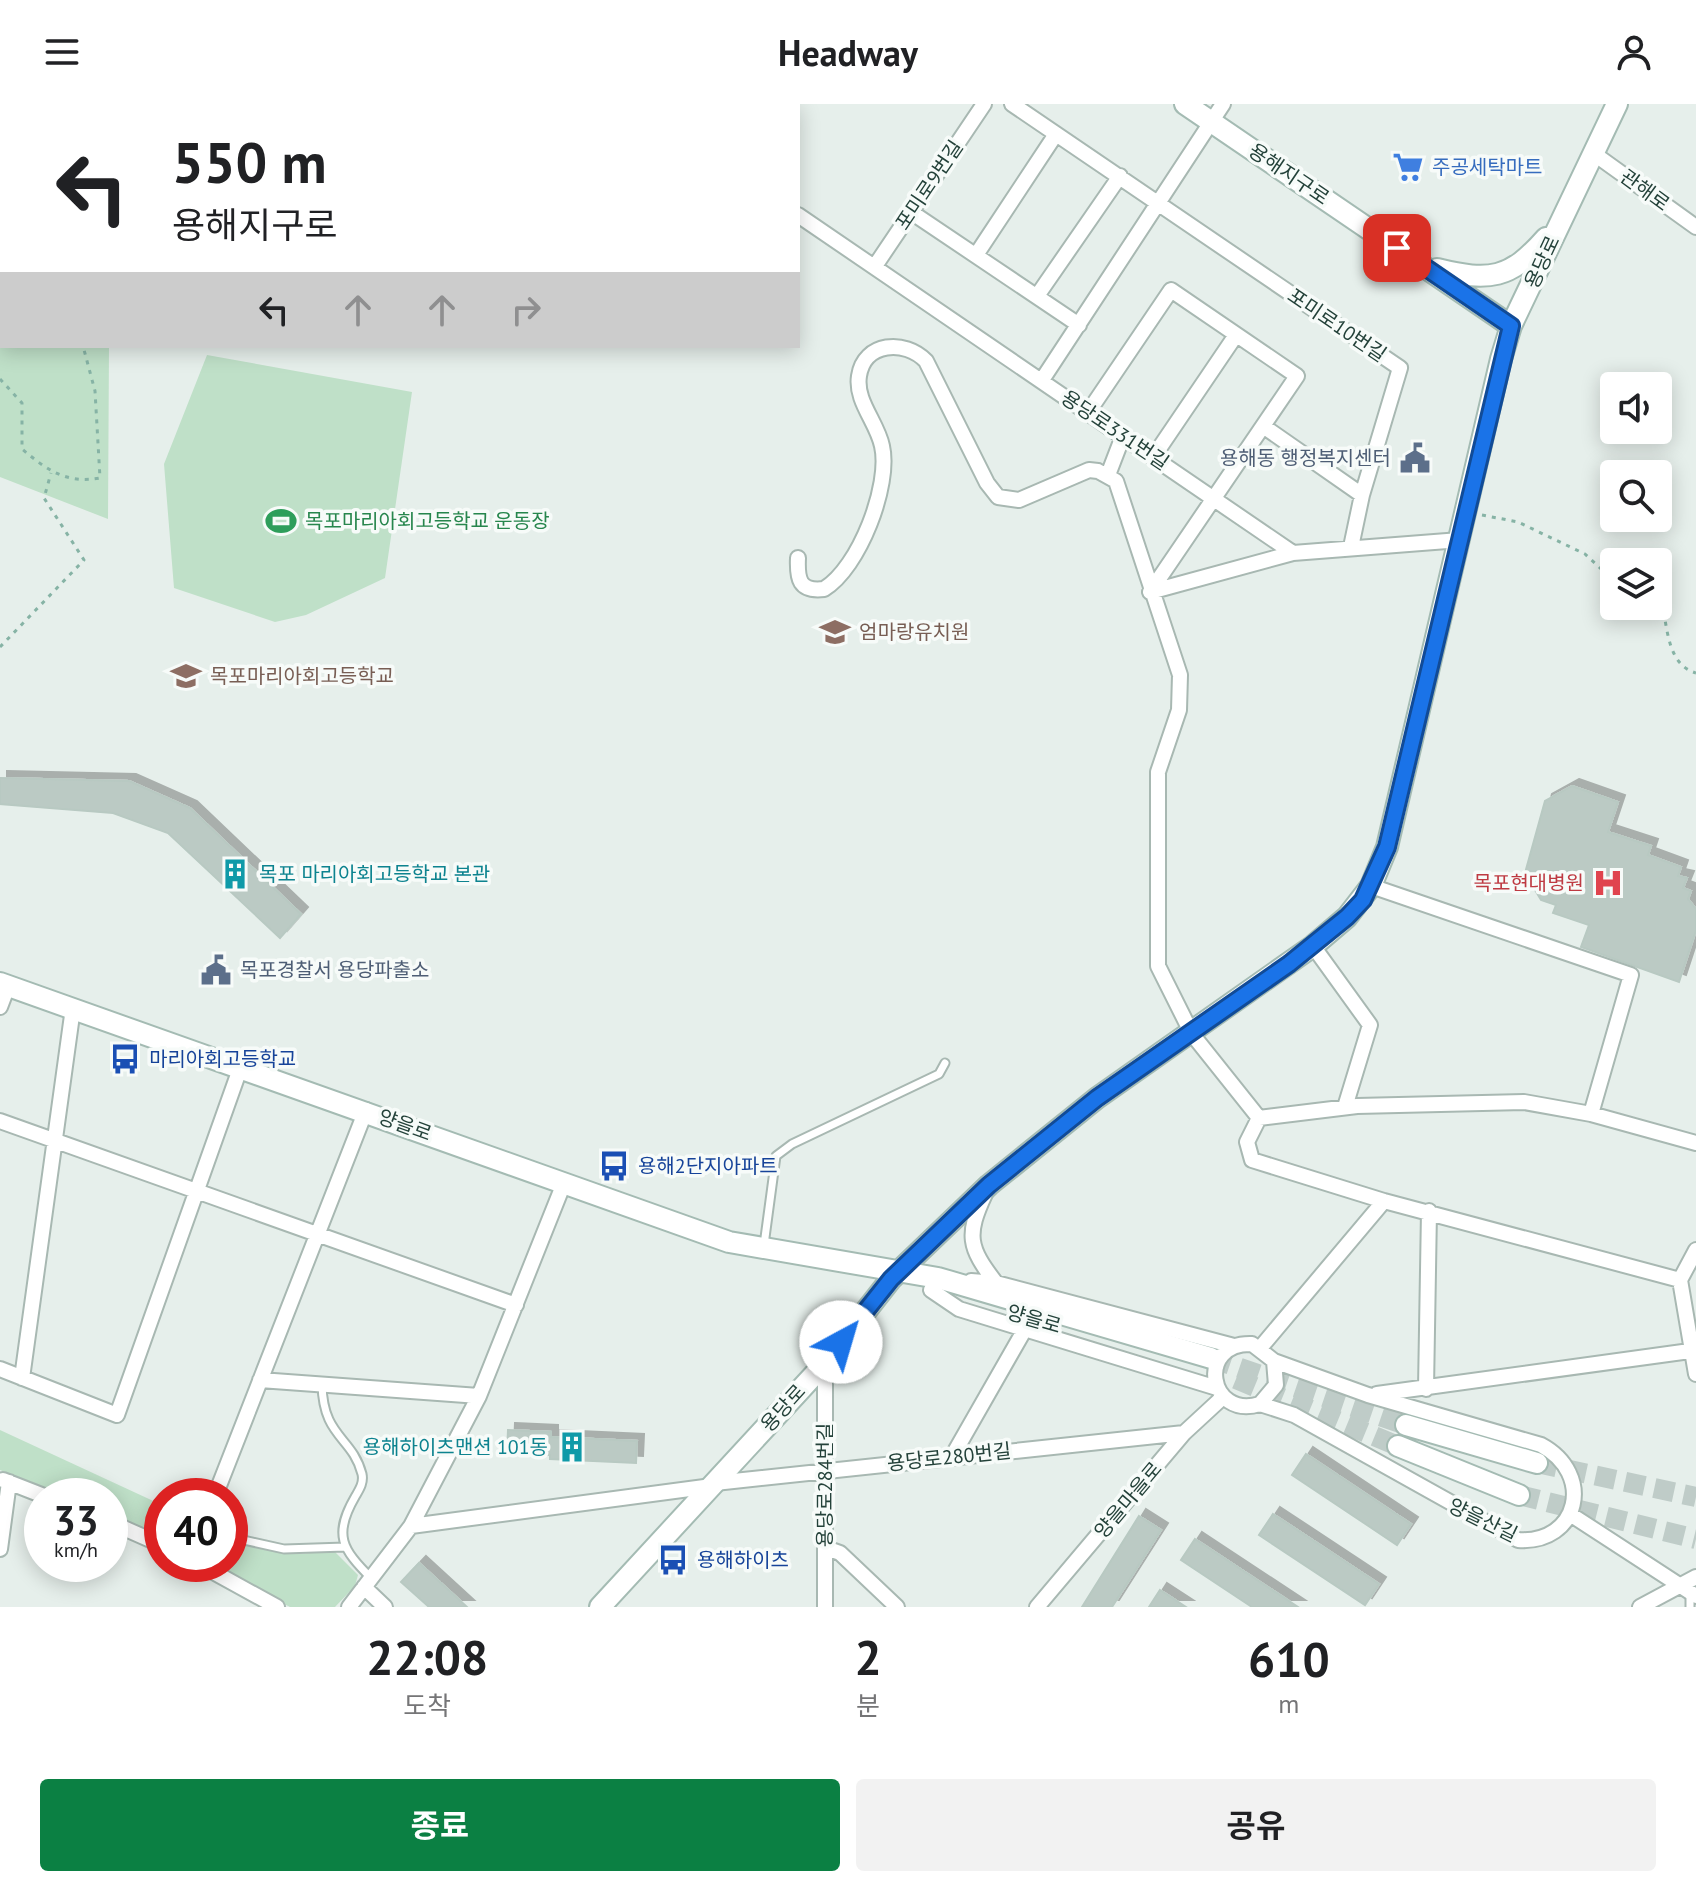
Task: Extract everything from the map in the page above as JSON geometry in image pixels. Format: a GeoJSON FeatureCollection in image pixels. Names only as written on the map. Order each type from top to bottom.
{"type":"FeatureCollection","features":[{"type":"Feature","properties":{"kind":"street","name":"포미로9번길"},"geometry":{"type":"LineString","coordinates":[[875,266],[984,104]]}},
{"type":"Feature","properties":{"kind":"street"},"geometry":{"type":"LineString","coordinates":[[1012,104],[1159,203]]}},
{"type":"Feature","properties":{"kind":"street","name":"용해지구로"},"geometry":{"type":"LineString","coordinates":[[1185,104],[1218,113],[1423,266],[1511,326]]}},
{"type":"Feature","properties":{"kind":"street","name":"용당로"},"geometry":{"type":"LineString","coordinates":[[600,1607],[825,1363],[896,1274],[989,1185],[1097,1098],[1313,946],[1354,910],[1371,886],[1387,847],[1511,326],[1617,104]]}},
{"type":"Feature","properties":{"kind":"street"},"geometry":{"type":"LineString","coordinates":[[1042,380],[1218,113]]}},
{"type":"Feature","properties":{"kind":"street"},"geometry":{"type":"LineString","coordinates":[[976,255],[1056,134]]}},
{"type":"Feature","properties":{"kind":"street","name":"관해로"},"geometry":{"type":"LineString","coordinates":[[1593,153],[1694,224]]}},
{"type":"Feature","properties":{"kind":"street"},"geometry":{"type":"LineString","coordinates":[[1037,296],[1120,176]]}},
{"type":"Feature","properties":{"kind":"street","name":"포미로10번길"},"geometry":{"type":"LineString","coordinates":[[1159,203],[1400,368],[1362,495],[1351,547]]}},
{"type":"Feature","properties":{"kind":"street"},"geometry":{"type":"LineString","coordinates":[[911,212],[1079,325]]}},
{"type":"Feature","properties":{"kind":"street","name":"용당로331번길"},"geometry":{"type":"LineString","coordinates":[[800,216],[1293,553]]}},
{"type":"Feature","properties":{"kind":"street"},"geometry":{"type":"LineString","coordinates":[[1423,266],[1462,275],[1502,275],[1526,260],[1562,220]]}},
{"type":"Feature","properties":{"kind":"street"},"geometry":{"type":"LineString","coordinates":[[1089,411],[1171,290],[1297,376],[1150,592]]}},
{"type":"Feature","properties":{"kind":"street"},"geometry":{"type":"LineString","coordinates":[[1154,456],[1236,335]]}},
{"type":"Feature","properties":{"kind":"street"},"geometry":{"type":"LineString","coordinates":[[798,558],[797,578],[801,585],[810,590],[824,589],[849,563],[868,525],[880,488],[884,460],[880,440],[861,398],[859,377],[871,354],[884,347],[912,350],[926,361],[987,483],[998,497],[1007,501],[1019,500],[1089,470],[1108,475],[1116,481],[1150,592],[1180,675],[1179,710],[1158,772],[1158,966],[1192,1034],[1259,1118]]}},
{"type":"Feature","properties":{"kind":"street"},"geometry":{"type":"LineString","coordinates":[[1263,426],[1362,495]]}},
{"type":"Feature","properties":{"kind":"street"},"geometry":{"type":"LineString","coordinates":[[1108,475],[1123,436]]}},
{"type":"Feature","properties":{"kind":"street"},"geometry":{"type":"LineString","coordinates":[[1150,592],[1293,553],[1460,540]]}},
{"type":"Feature","properties":{"kind":"street"},"geometry":{"type":"LineString","coordinates":[[1371,886],[1631,975],[1591,1114]]}},
{"type":"Feature","properties":{"kind":"street"},"geometry":{"type":"LineString","coordinates":[[1313,946],[1370,1025],[1345,1107]]}},
{"type":"Feature","properties":{"kind":"street"},"geometry":{"type":"LineString","coordinates":[[0,1007],[4,985]]}},
{"type":"Feature","properties":{"kind":"street","name":"양을로"},"geometry":{"type":"LineString","coordinates":[[4,985],[366,1110],[729,1242],[813,1256],[935,1284],[1215,1378]]}},
{"type":"Feature","properties":{"kind":"street"},"geometry":{"type":"LineString","coordinates":[[22,1378],[73,1008]]}},
{"type":"Feature","properties":{"kind":"street"},"geometry":{"type":"LineString","coordinates":[[0,1369],[117,1415],[241,1066]]}},
{"type":"Feature","properties":{"kind":"street"},"geometry":{"type":"LineString","coordinates":[[1259,1118],[1345,1107],[1524,1102],[1591,1114],[1696,1143]]}},
{"type":"Feature","properties":{"kind":"street"},"geometry":{"type":"LineString","coordinates":[[222,1478],[366,1110]]}},
{"type":"Feature","properties":{"kind":"street"},"geometry":{"type":"LineString","coordinates":[[1259,1118],[1247,1142],[1252,1160],[1384,1201],[1680,1280]]}},
{"type":"Feature","properties":{"kind":"street"},"geometry":{"type":"LineString","coordinates":[[0,1121],[516,1305]]}},
{"type":"Feature","properties":{"kind":"street"},"geometry":{"type":"LineString","coordinates":[[349,1607],[411,1526],[479,1396],[564,1183]]}},
{"type":"Feature","properties":{"kind":"street"},"geometry":{"type":"LineString","coordinates":[[989,1185],[972,1223],[973,1254],[996,1283]]}},
{"type":"Feature","properties":{"kind":"street"},"geometry":{"type":"LineString","coordinates":[[1261,1347],[1384,1201]]}},
{"type":"Feature","properties":{"kind":"street"},"geometry":{"type":"LineString","coordinates":[[1426,1389],[1429,1211]]}},
{"type":"Feature","properties":{"kind":"street"},"geometry":{"type":"LineString","coordinates":[[1696,1250],[1680,1280],[1696,1374]]}},
{"type":"Feature","properties":{"kind":"street"},"geometry":{"type":"LineString","coordinates":[[935,1284],[996,1283],[1234,1346],[1261,1347],[1274,1361],[1368,1395],[1552,1451],[1562,1459],[1573,1476],[1576,1499],[1570,1514],[1689,1596]]}},
{"type":"Feature","properties":{"kind":"street"},"geometry":{"type":"LineString","coordinates":[[935,1284],[959,1309],[1215,1378],[1237,1405],[1260,1404],[1276,1385],[1274,1361]]}},
{"type":"Feature","properties":{"kind":"street"},"geometry":{"type":"LineString","coordinates":[[953,1455],[1025,1329]]}},
{"type":"Feature","properties":{"kind":"street"},"geometry":{"type":"LineString","coordinates":[[1215,1378],[1215,1368],[1225,1351],[1234,1346]]}},
{"type":"Feature","properties":{"kind":"street"},"geometry":{"type":"LineString","coordinates":[[1368,1395],[1690,1351]]}},
{"type":"Feature","properties":{"kind":"street","name":"용당로284번길"},"geometry":{"type":"LineString","coordinates":[[825,1363],[825,1607]]}},
{"type":"Feature","properties":{"kind":"street","name":"양을마을로"},"geometry":{"type":"LineString","coordinates":[[1037,1607],[1184,1433],[1215,1378]]}},
{"type":"Feature","properties":{"kind":"street"},"geometry":{"type":"LineString","coordinates":[[260,1380],[479,1396]]}},
{"type":"Feature","properties":{"kind":"street","name":"양을산길"},"geometry":{"type":"LineString","coordinates":[[1260,1404],[1294,1415],[1518,1540],[1539,1538],[1570,1514]]}},
{"type":"Feature","properties":{"kind":"street"},"geometry":{"type":"LineString","coordinates":[[1406,1425],[1537,1463]]}},
{"type":"Feature","properties":{"kind":"street","name":"용당로280번길"},"geometry":{"type":"LineString","coordinates":[[411,1526],[713,1484],[953,1455],[1184,1433]]}},
{"type":"Feature","properties":{"kind":"street"},"geometry":{"type":"LineString","coordinates":[[1398,1446],[1519,1495]]}},
{"type":"Feature","properties":{"kind":"street"},"geometry":{"type":"LineString","coordinates":[[0,1549],[4,1481],[24,1488]]}},
{"type":"Feature","properties":{"kind":"street"},"geometry":{"type":"LineString","coordinates":[[826,1548],[840,1553],[897,1607]]}},
{"type":"Feature","properties":{"kind":"street"},"geometry":{"type":"LineString","coordinates":[[1689,1596],[1696,1577]]}},
{"type":"Feature","properties":{"kind":"street"},"geometry":{"type":"LineString","coordinates":[[232,1582],[277,1607]]}},
{"type":"Feature","properties":{"kind":"street"},"geometry":{"type":"LineString","coordinates":[[368,1583],[385,1607]]}},
{"type":"Feature","properties":{"kind":"street"},"geometry":{"type":"LineString","coordinates":[[1640,1607],[1689,1596]]}},
{"type":"Feature","properties":{"kind":"lane"},"geometry":{"type":"LineString","coordinates":[[763,1247],[776,1156],[792,1144],[939,1074],[945,1063]]}},
{"type":"Feature","properties":{"kind":"lane"},"geometry":{"type":"LineString","coordinates":[[322,1384],[322,1409],[328,1423],[357,1463],[363,1480],[342,1523],[345,1547],[368,1583]]}},
{"type":"Feature","properties":{"kind":"lane"},"geometry":{"type":"LineString","coordinates":[[248,1541],[284,1549],[345,1547]]}},
{"type":"Feature","properties":{"kind":"path"},"geometry":{"type":"LineString","coordinates":[[0,379],[22,403],[22,449],[51,473],[79,482],[100,478],[95,391],[84,348]]}},
{"type":"Feature","properties":{"kind":"path"},"geometry":{"type":"LineString","coordinates":[[0,647],[84,560],[44,498],[51,473]]}},
{"type":"Feature","properties":{"kind":"path"},"geometry":{"type":"LineString","coordinates":[[1467,512],[1518,522],[1585,554],[1600,568]]}},
{"type":"Feature","properties":{"kind":"path"},"geometry":{"type":"LineString","coordinates":[[1662,620],[1665,636],[1688,671],[1696,673]]}},
{"type":"Feature","properties":{"kind":"green space"},"geometry":{"type":"Polygon","coordinates":[[[0,348],[109,348],[108,519],[0,477],[0,348]]]}},
{"type":"Feature","properties":{"kind":"green space","name":"목포마리아회고등학교 운동장"},"geometry":{"type":"Polygon","coordinates":[[[207,355],[412,392],[385,578],[306,615],[275,622],[174,588],[164,464],[207,355]]]}},
{"type":"Feature","properties":{"kind":"green space"},"geometry":{"type":"Polygon","coordinates":[[[0,1430],[104,1478],[24,1480],[0,1470],[0,1430]]]}},
{"type":"Feature","properties":{"kind":"green space"},"geometry":{"type":"Polygon","coordinates":[[[128,1489],[144,1497],[144,1532],[128,1525],[128,1489]]]}},
{"type":"Feature","properties":{"kind":"green space"},"geometry":{"type":"Polygon","coordinates":[[[248,1542],[301,1554],[333,1550],[358,1575],[355,1586],[335,1607],[290,1607],[243,1582],[248,1582],[248,1542]]]}},
{"type":"Feature","properties":{"kind":"building","name":"목포 마리아회고등학교 본관"},"geometry":{"type":"Polygon","coordinates":[[[0,778],[129,781],[190,808],[301,914],[280,938],[168,833],[113,813],[0,804],[0,778]]]}},
{"type":"Feature","properties":{"kind":"building","name":"목포현대병원"},"geometry":{"type":"Polygon","coordinates":[[[1572,786],[1618,802],[1608,832],[1651,846],[1648,855],[1681,867],[1678,876],[1687,878],[1683,888],[1691,891],[1688,899],[1696,909],[1696,930],[1679,982],[1581,947],[1589,925],[1553,913],[1556,905],[1541,900],[1525,873],[1545,801],[1572,786]]]}},
{"type":"Feature","properties":{"kind":"building","name":"용해하이츠맨션 101동"},"geometry":{"type":"Polygon","coordinates":[[[508,1430],[551,1432],[551,1437],[637,1441],[636,1463],[550,1459],[550,1455],[507,1453],[508,1430]]]}},
{"type":"Feature","properties":{"kind":"building"},"geometry":{"type":"Polygon","coordinates":[[[1306,1454],[1411,1524],[1397,1545],[1292,1475],[1306,1454]]]}},
{"type":"Feature","properties":{"kind":"building"},"geometry":{"type":"Polygon","coordinates":[[[1273,1514],[1379,1584],[1365,1605],[1259,1535],[1273,1514]]]}},
{"type":"Feature","properties":{"kind":"building"},"geometry":{"type":"Polygon","coordinates":[[[1139,1516],[1161,1530],[1112,1607],[1082,1607],[1139,1516]]]}},
{"type":"Feature","properties":{"kind":"building"},"geometry":{"type":"Polygon","coordinates":[[[1195,1539],[1298,1607],[1252,1607],[1181,1560],[1195,1539]]]}},
{"type":"Feature","properties":{"kind":"building"},"geometry":{"type":"Polygon","coordinates":[[[419,1563],[467,1607],[429,1607],[401,1582],[419,1563]]]}},
{"type":"Feature","properties":{"kind":"building"},"geometry":{"type":"Polygon","coordinates":[[[1160,1590],[1186,1607],[1149,1607],[1160,1590]]]}},
{"type":"Feature","properties":{"kind":"tunnel"},"geometry":{"type":"LineString","coordinates":[[1211,1358],[1406,1425]]}},
{"type":"Feature","properties":{"kind":"tunnel"},"geometry":{"type":"LineString","coordinates":[[1236,1379],[1398,1446]]}},
{"type":"Feature","properties":{"kind":"tunnel"},"geometry":{"type":"LineString","coordinates":[[1537,1463],[1696,1497]]}},
{"type":"Feature","properties":{"kind":"tunnel"},"geometry":{"type":"LineString","coordinates":[[1519,1495],[1696,1539]]}},
{"type":"Feature","properties":{"kind":"place","name":"주공세탁마트"},"geometry":{"type":"Point","coordinates":[1408,167]}},
{"type":"Feature","properties":{"kind":"place","name":"용해동 행정복지센터"},"geometry":{"type":"Point","coordinates":[1415,458]}},
{"type":"Feature","properties":{"kind":"place","name":"목포마리아회고등학교 운동장"},"geometry":{"type":"Point","coordinates":[281,521]}},
{"type":"Feature","properties":{"kind":"place","name":"엄마랑유치원"},"geometry":{"type":"Point","coordinates":[835,632]}},
{"type":"Feature","properties":{"kind":"place","name":"목포마리아회고등학교"},"geometry":{"type":"Point","coordinates":[186,676]}},
{"type":"Feature","properties":{"kind":"place","name":"목포 마리아회고등학교 본관"},"geometry":{"type":"Point","coordinates":[235,874]}},
{"type":"Feature","properties":{"kind":"place","name":"목포현대병원"},"geometry":{"type":"Point","coordinates":[1608,883]}},
{"type":"Feature","properties":{"kind":"place","name":"목포경찰서 용당파출소"},"geometry":{"type":"Point","coordinates":[216,970]}},
{"type":"Feature","properties":{"kind":"place","name":"마리아회고등학교"},"geometry":{"type":"Point","coordinates":[125,1059]}},
{"type":"Feature","properties":{"kind":"place","name":"용해2단지아파트"},"geometry":{"type":"Point","coordinates":[614,1166]}},
{"type":"Feature","properties":{"kind":"place","name":"용해하이츠맨션 101동"},"geometry":{"type":"Point","coordinates":[572,1447]}},
{"type":"Feature","properties":{"kind":"place","name":"용해하이츠"},"geometry":{"type":"Point","coordinates":[673,1560]}},
{"type":"Feature","properties":{"kind":"route"},"geometry":{"type":"LineString","coordinates":[[841,1342],[891,1279],[989,1185],[1097,1098],[1313,946],[1354,910],[1371,886],[1387,847],[1511,326],[1397,248]]}}]}
